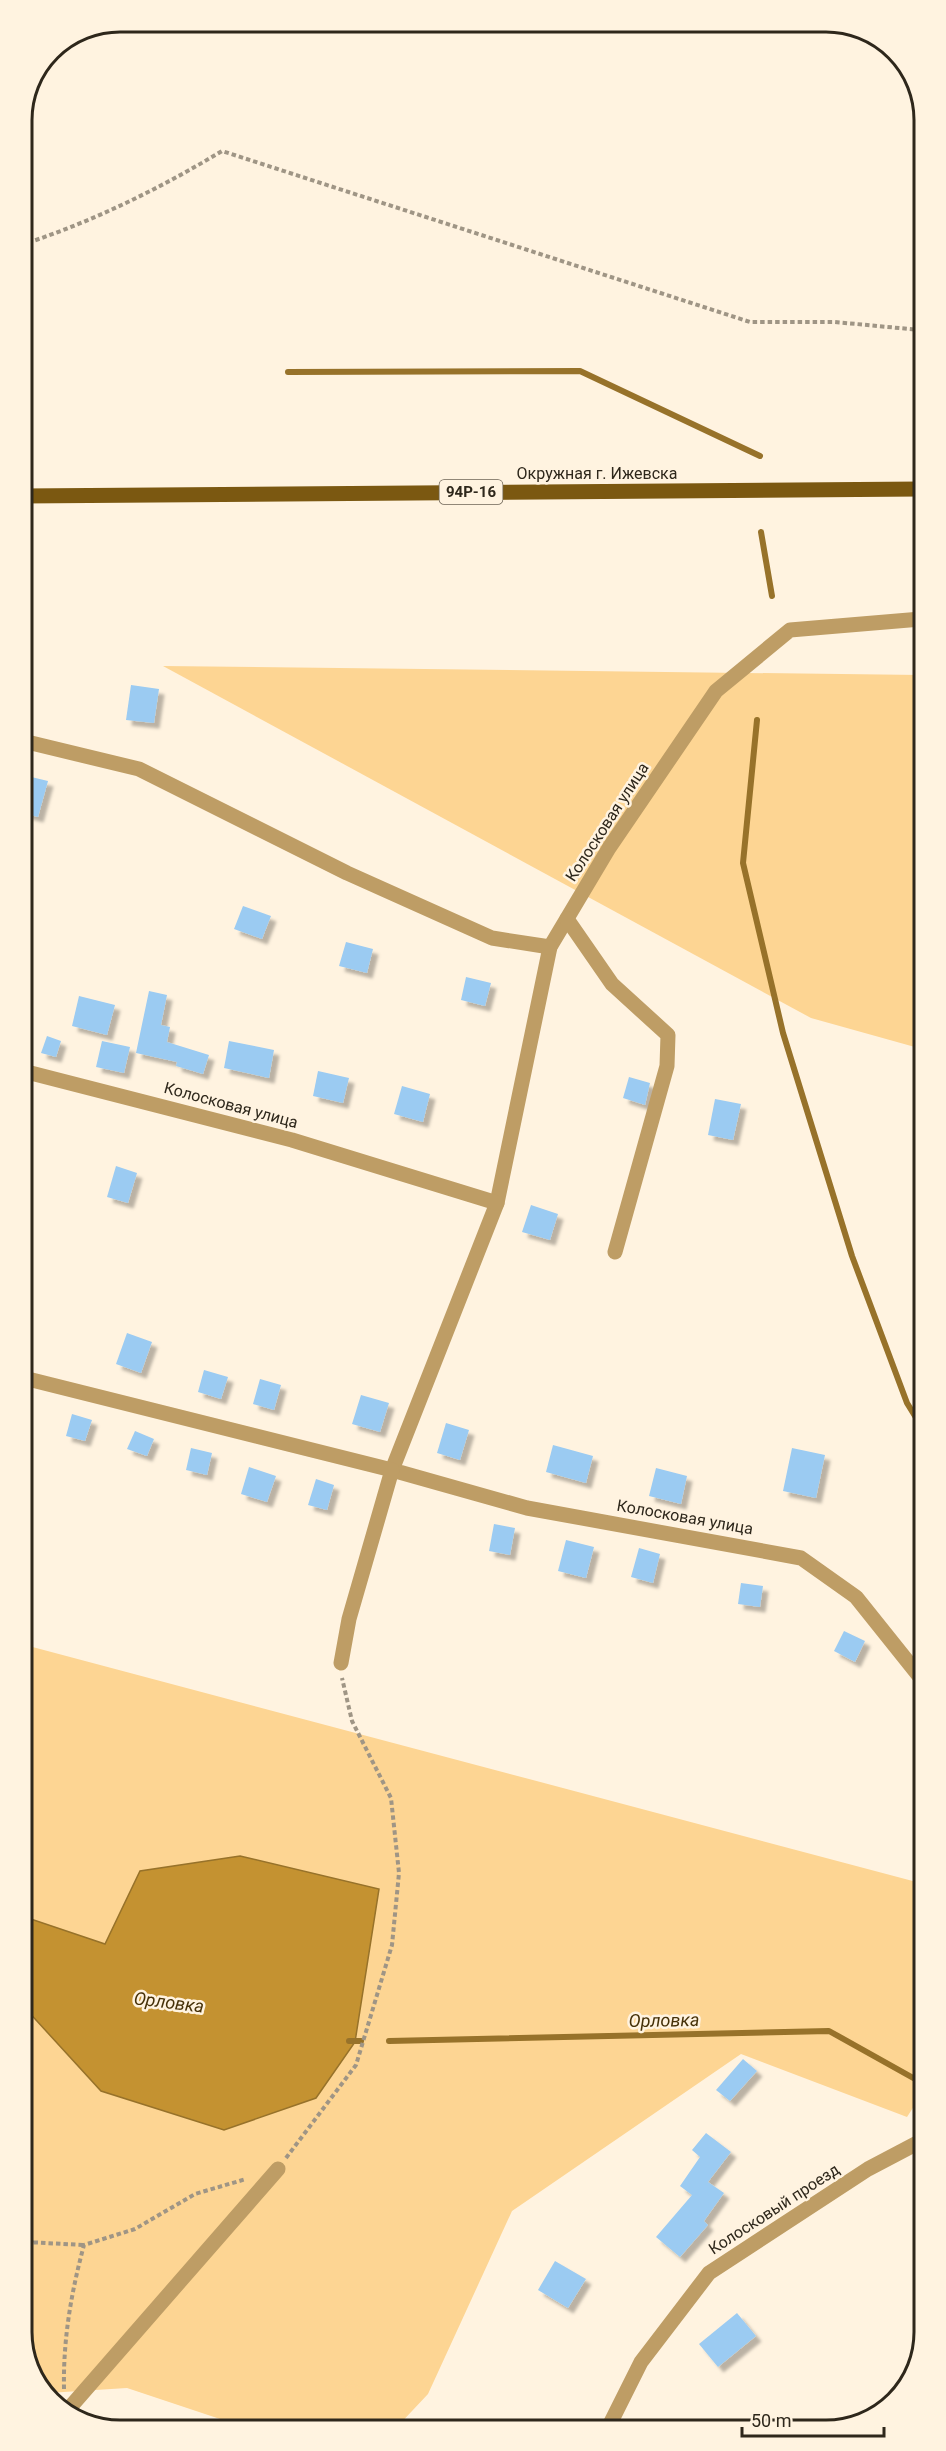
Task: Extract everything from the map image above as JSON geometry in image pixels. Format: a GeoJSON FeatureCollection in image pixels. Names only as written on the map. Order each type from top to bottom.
{"type":"FeatureCollection","features":[{"type":"Feature","properties":{"kind":"main road","name":"Окружная г. Ижевска"},"geometry":{"type":"LineString","coordinates":[[32,496],[914,489]]}},
{"type":"Feature","properties":{"kind":"street","name":"Колосковая улица"},"geometry":{"type":"LineString","coordinates":[[392,1470],[497,1203],[550,947],[609,848],[716,691],[790,630],[914,620]]}},
{"type":"Feature","properties":{"kind":"street"},"geometry":{"type":"LineString","coordinates":[[32,743],[140,768],[347,873],[492,938],[550,947]]}},
{"type":"Feature","properties":{"kind":"street"},"geometry":{"type":"LineString","coordinates":[[567,919],[612,984],[668,1035],[667,1066],[615,1252]]}},
{"type":"Feature","properties":{"kind":"street","name":"Колосковая улица"},"geometry":{"type":"LineString","coordinates":[[32,1073],[292,1140],[497,1203]]}},
{"type":"Feature","properties":{"kind":"street","name":"Колосковая улица"},"geometry":{"type":"LineString","coordinates":[[32,1380],[392,1470],[527,1508],[801,1558],[856,1597],[914,1670]]}},
{"type":"Feature","properties":{"kind":"street"},"geometry":{"type":"LineString","coordinates":[[341,1663],[349,1619],[392,1470]]}},
{"type":"Feature","properties":{"kind":"street","name":"Колосковый проезд"},"geometry":{"type":"LineString","coordinates":[[613,2420],[641,2362],[709,2273],[868,2169],[914,2145]]}},
{"type":"Feature","properties":{"kind":"street"},"geometry":{"type":"LineString","coordinates":[[68,2403],[278,2169]]}},
{"type":"Feature","properties":{"kind":"path"},"geometry":{"type":"LineString","coordinates":[[32,241],[51,235],[162,187],[222,151],[750,322],[835,322],[914,329]]}},
{"type":"Feature","properties":{"kind":"path"},"geometry":{"type":"LineString","coordinates":[[33,2243],[84,2245],[135,2229],[195,2194],[278,2169],[356,2065],[392,1945],[399,1873],[391,1798],[352,1721],[342,1684],[341,1663]]}},
{"type":"Feature","properties":{"kind":"path"},"geometry":{"type":"LineString","coordinates":[[65,2400],[64,2353],[74,2283],[84,2245]]}},
{"type":"Feature","properties":{"kind":"shaded area"},"geometry":{"type":"Polygon","coordinates":[[[163,666],[914,675],[914,1047],[811,1018],[163,666]]]}},
{"type":"Feature","properties":{"kind":"shaded area"},"geometry":{"type":"Polygon","coordinates":[[[32,1647],[914,1881],[914,2106],[907,2117],[741,2054],[512,2211],[428,2394],[404,2419],[220,2419],[127,2388],[57,2392],[46,2380],[36,2360],[32,2343],[32,1647]]]}},
{"type":"Feature","properties":{"kind":"water"},"geometry":{"type":"Polygon","coordinates":[[[240,1856],[379,1889],[355,2042],[316,2098],[224,2130],[101,2091],[32,2016],[32,1919],[105,1944],[140,1871],[240,1856]]]}},
{"type":"Feature","properties":{"kind":"building"},"geometry":{"type":"Polygon","coordinates":[[[131,685],[159,689],[154,723],[126,720],[131,685]]]}},
{"type":"Feature","properties":{"kind":"building"},"geometry":{"type":"Polygon","coordinates":[[[32,777],[48,781],[38,817],[32,815],[32,777]]]}},
{"type":"Feature","properties":{"kind":"building"},"geometry":{"type":"Polygon","coordinates":[[[243,906],[271,916],[262,939],[234,929],[243,906]]]}},
{"type":"Feature","properties":{"kind":"building"},"geometry":{"type":"Polygon","coordinates":[[[346,942],[373,949],[367,973],[339,966],[346,942]]]}},
{"type":"Feature","properties":{"kind":"building"},"geometry":{"type":"Polygon","coordinates":[[[466,977],[491,983],[485,1006],[461,1000],[466,977]]]}},
{"type":"Feature","properties":{"kind":"building"},"geometry":{"type":"Polygon","coordinates":[[[149,991],[167,995],[161,1025],[170,1027],[167,1042],[209,1055],[203,1074],[176,1066],[177,1062],[136,1053],[149,991]]]}},
{"type":"Feature","properties":{"kind":"building"},"geometry":{"type":"Polygon","coordinates":[[[79,996],[115,1005],[107,1035],[72,1026],[79,996]]]}},
{"type":"Feature","properties":{"kind":"building"},"geometry":{"type":"Polygon","coordinates":[[[47,1036],[61,1041],[56,1057],[41,1053],[47,1036]]]}},
{"type":"Feature","properties":{"kind":"building"},"geometry":{"type":"Polygon","coordinates":[[[102,1041],[130,1047],[124,1073],[96,1067],[102,1041]]]}},
{"type":"Feature","properties":{"kind":"building"},"geometry":{"type":"Polygon","coordinates":[[[229,1041],[274,1050],[269,1078],[224,1068],[229,1041]]]}},
{"type":"Feature","properties":{"kind":"building"},"geometry":{"type":"Polygon","coordinates":[[[318,1071],[349,1078],[343,1103],[313,1096],[318,1071]]]}},
{"type":"Feature","properties":{"kind":"building"},"geometry":{"type":"Polygon","coordinates":[[[629,1077],[650,1083],[645,1105],[623,1098],[629,1077]]]}},
{"type":"Feature","properties":{"kind":"building"},"geometry":{"type":"Polygon","coordinates":[[[402,1086],[430,1094],[423,1122],[394,1114],[402,1086]]]}},
{"type":"Feature","properties":{"kind":"building"},"geometry":{"type":"Polygon","coordinates":[[[715,1099],[741,1104],[733,1140],[708,1135],[715,1099]]]}},
{"type":"Feature","properties":{"kind":"building"},"geometry":{"type":"Polygon","coordinates":[[[116,1166],[137,1173],[128,1203],[107,1197],[116,1166]]]}},
{"type":"Feature","properties":{"kind":"building"},"geometry":{"type":"Polygon","coordinates":[[[531,1205],[558,1214],[550,1240],[522,1232],[531,1205]]]}},
{"type":"Feature","properties":{"kind":"building"},"geometry":{"type":"Polygon","coordinates":[[[127,1333],[152,1342],[141,1373],[116,1364],[127,1333]]]}},
{"type":"Feature","properties":{"kind":"building"},"geometry":{"type":"Polygon","coordinates":[[[204,1370],[228,1377],[221,1399],[198,1392],[204,1370]]]}},
{"type":"Feature","properties":{"kind":"building"},"geometry":{"type":"Polygon","coordinates":[[[260,1379],[281,1385],[274,1410],[253,1404],[260,1379]]]}},
{"type":"Feature","properties":{"kind":"building"},"geometry":{"type":"Polygon","coordinates":[[[361,1395],[389,1403],[380,1432],[352,1424],[361,1395]]]}},
{"type":"Feature","properties":{"kind":"building"},"geometry":{"type":"Polygon","coordinates":[[[72,1414],[92,1420],[85,1441],[66,1436],[72,1414]]]}},
{"type":"Feature","properties":{"kind":"building"},"geometry":{"type":"Polygon","coordinates":[[[446,1423],[469,1430],[460,1460],[437,1453],[446,1423]]]}},
{"type":"Feature","properties":{"kind":"building"},"geometry":{"type":"Polygon","coordinates":[[[135,1431],[154,1439],[147,1456],[127,1449],[135,1431]]]}},
{"type":"Feature","properties":{"kind":"building"},"geometry":{"type":"Polygon","coordinates":[[[553,1445],[593,1456],[586,1483],[546,1472],[553,1445]]]}},
{"type":"Feature","properties":{"kind":"building"},"geometry":{"type":"Polygon","coordinates":[[[191,1448],[212,1453],[207,1475],[186,1470],[191,1448]]]}},
{"type":"Feature","properties":{"kind":"building"},"geometry":{"type":"Polygon","coordinates":[[[792,1448],[825,1455],[816,1498],[783,1491],[792,1448]]]}},
{"type":"Feature","properties":{"kind":"building"},"geometry":{"type":"Polygon","coordinates":[[[249,1467],[276,1476],[267,1502],[241,1494],[249,1467]]]}},
{"type":"Feature","properties":{"kind":"building"},"geometry":{"type":"Polygon","coordinates":[[[656,1468],[687,1476],[681,1504],[649,1496],[656,1468]]]}},
{"type":"Feature","properties":{"kind":"building"},"geometry":{"type":"Polygon","coordinates":[[[316,1479],[334,1485],[327,1510],[308,1505],[316,1479]]]}},
{"type":"Feature","properties":{"kind":"building"},"geometry":{"type":"Polygon","coordinates":[[[494,1524],[515,1528],[510,1555],[489,1551],[494,1524]]]}},
{"type":"Feature","properties":{"kind":"building"},"geometry":{"type":"Polygon","coordinates":[[[566,1540],[594,1547],[586,1578],[558,1571],[566,1540]]]}},
{"type":"Feature","properties":{"kind":"building"},"geometry":{"type":"Polygon","coordinates":[[[639,1548],[660,1554],[653,1583],[631,1577],[639,1548]]]}},
{"type":"Feature","properties":{"kind":"building"},"geometry":{"type":"Polygon","coordinates":[[[741,1583],[763,1586],[760,1607],[738,1604],[741,1583]]]}},
{"type":"Feature","properties":{"kind":"building"},"geometry":{"type":"Polygon","coordinates":[[[844,1631],[865,1641],[855,1662],[834,1651],[844,1631]]]}},
{"type":"Feature","properties":{"kind":"building"},"geometry":{"type":"Polygon","coordinates":[[[743,2059],[757,2071],[730,2101],[716,2090],[743,2059]]]}},
{"type":"Feature","properties":{"kind":"building"},"geometry":{"type":"Polygon","coordinates":[[[706,2133],[731,2152],[708,2182],[724,2193],[704,2221],[708,2225],[680,2257],[656,2237],[692,2195],[680,2186],[700,2157],[692,2150],[706,2133]]]}},
{"type":"Feature","properties":{"kind":"building"},"geometry":{"type":"Polygon","coordinates":[[[555,2261],[586,2279],[568,2308],[538,2290],[555,2261]]]}},
{"type":"Feature","properties":{"kind":"building"},"geometry":{"type":"Polygon","coordinates":[[[737,2313],[756,2336],[718,2367],[699,2344],[737,2313]]]}},
{"type":"Feature","properties":{"kind":"waterway"},"geometry":{"type":"LineString","coordinates":[[288,372],[580,371],[760,456]]}},
{"type":"Feature","properties":{"kind":"waterway"},"geometry":{"type":"LineString","coordinates":[[761,532],[772,596]]}},
{"type":"Feature","properties":{"kind":"waterway"},"geometry":{"type":"LineString","coordinates":[[757,720],[743,863],[783,1033],[852,1256],[907,1403],[914,1414]]}},
{"type":"Feature","properties":{"kind":"waterway","name":"Орловка"},"geometry":{"type":"LineString","coordinates":[[389,2041],[829,2031],[914,2078]]}},
{"type":"Feature","properties":{"kind":"waterway","name":"Орловка"},"geometry":{"type":"LineString","coordinates":[[349,2041],[361,2041]]}}]}
